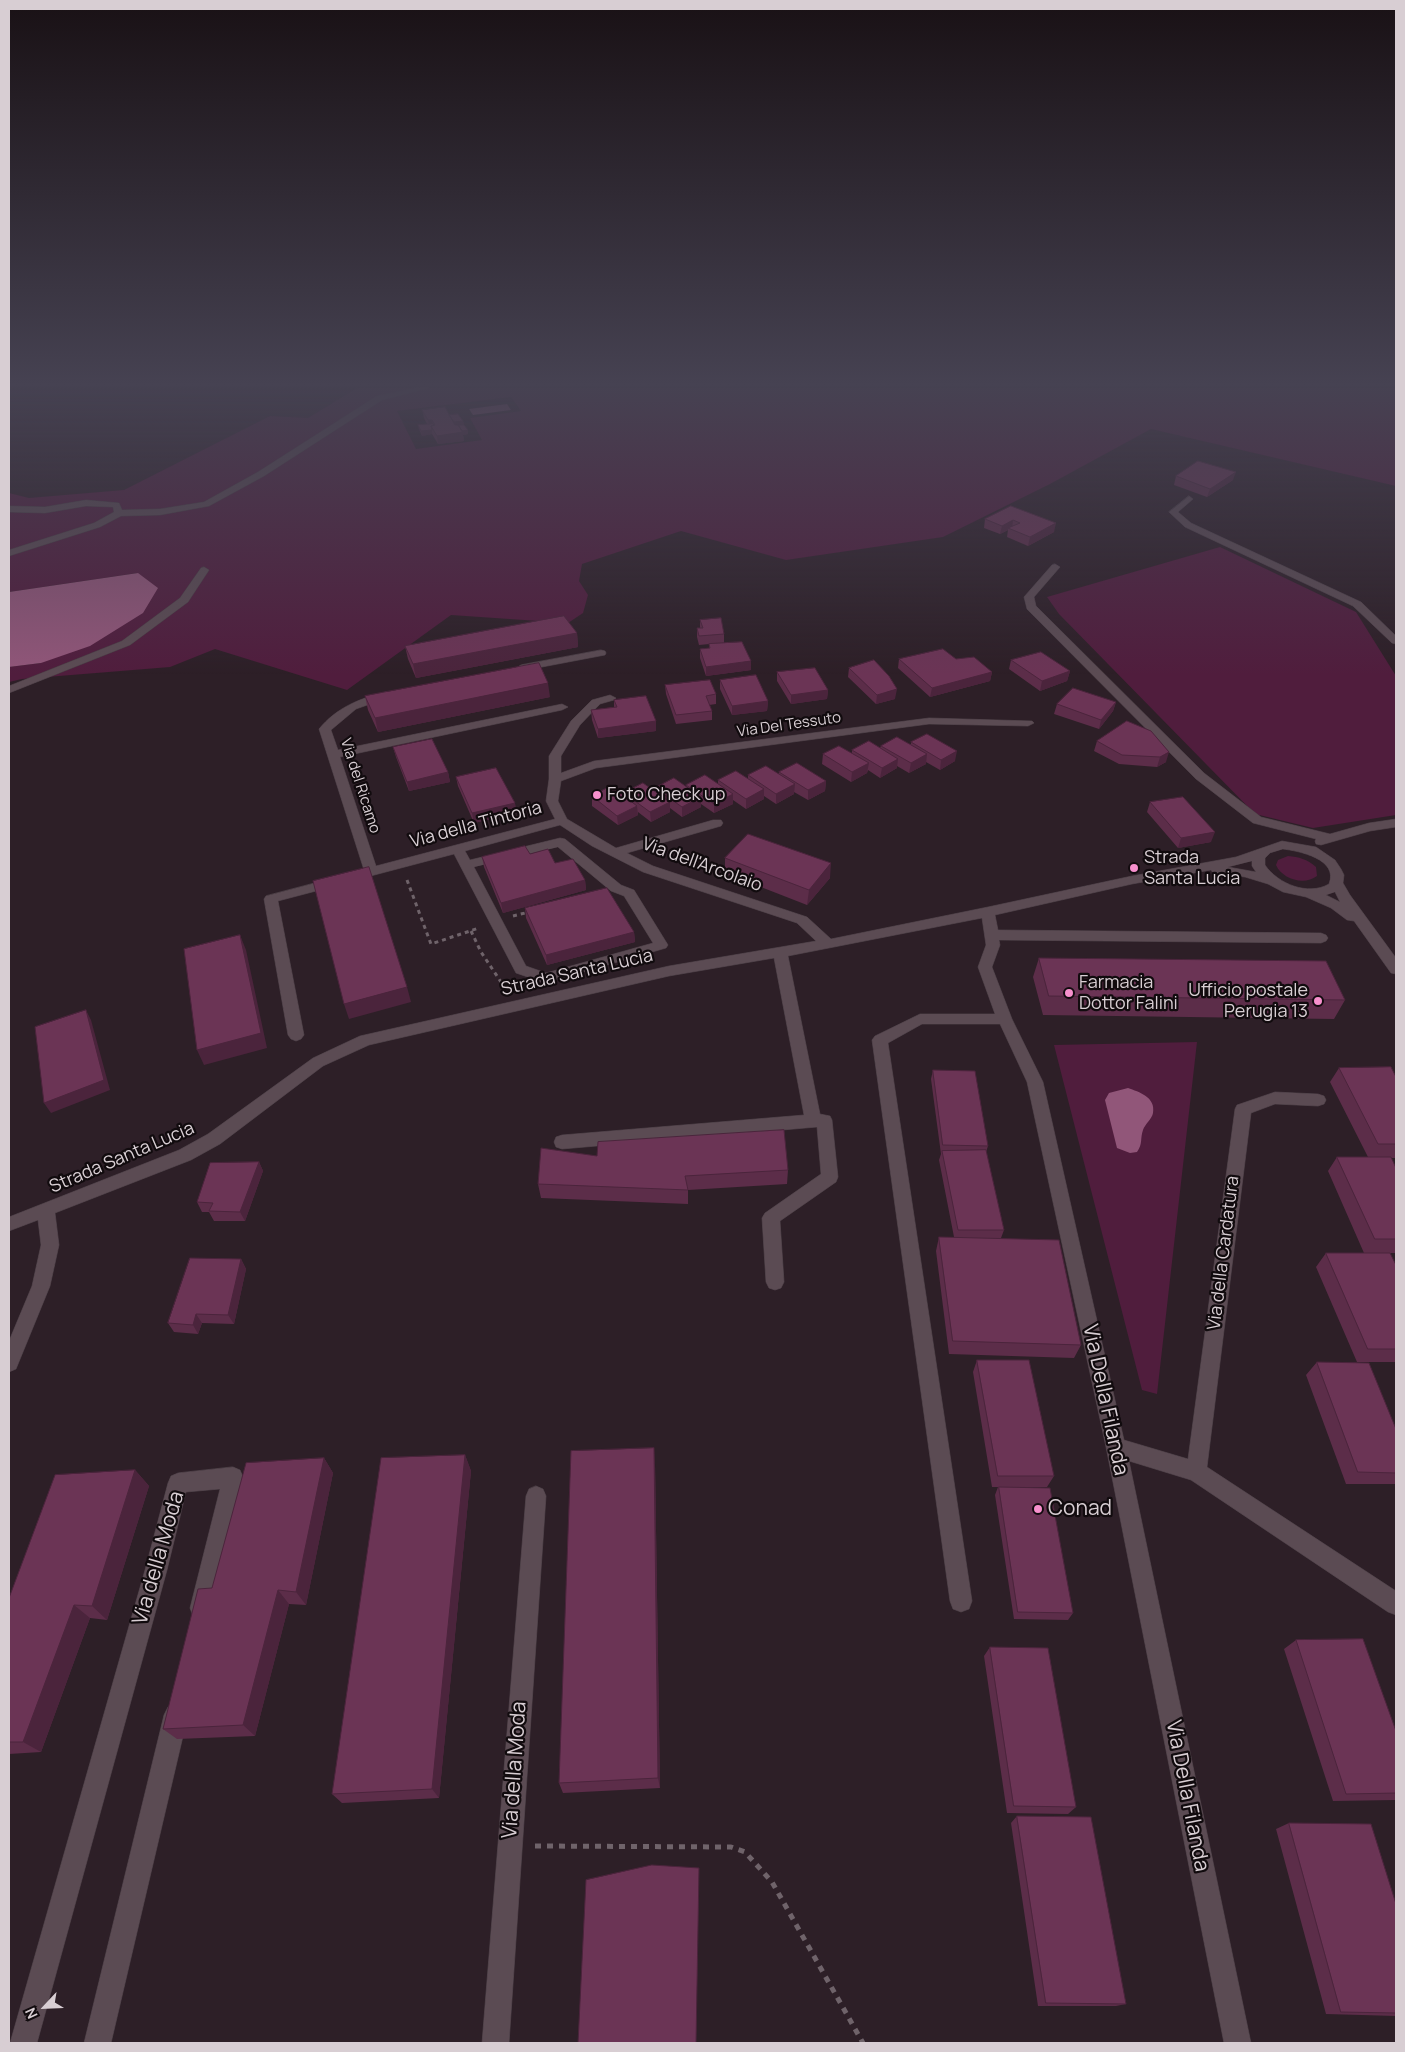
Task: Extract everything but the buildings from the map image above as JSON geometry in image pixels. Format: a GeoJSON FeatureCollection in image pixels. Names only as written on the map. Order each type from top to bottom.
{"type":"FeatureCollection","features":[{"type":"Feature","properties":{"kind":"street"},"geometry":{"type":"LineString","coordinates":[[9,553],[97,525],[119,513],[160,512],[206,504],[243,484]]}},
{"type":"Feature","properties":{"kind":"street"},"geometry":{"type":"LineString","coordinates":[[1189,498],[1173,512],[1188,525],[1357,604],[1396,641]]}},
{"type":"Feature","properties":{"kind":"street"},"geometry":{"type":"LineString","coordinates":[[9,509],[45,510],[86,503],[116,505],[119,513]]}},
{"type":"Feature","properties":{"kind":"street"},"geometry":{"type":"LineString","coordinates":[[1056,567],[1030,598],[1031,607],[1054,632],[1200,776],[1257,820],[1329,838]]}},
{"type":"Feature","properties":{"kind":"street"},"geometry":{"type":"LineString","coordinates":[[9,690],[126,643],[184,600],[204,570]]}},
{"type":"Feature","properties":{"kind":"street"},"geometry":{"type":"LineString","coordinates":[[506,671],[600,652]]}},
{"type":"Feature","properties":{"kind":"street","name":"Via del Ricamo"},"geometry":{"type":"LineString","coordinates":[[371,872],[325,728],[349,707],[365,700],[393,694]]}},
{"type":"Feature","properties":{"kind":"street"},"geometry":{"type":"LineString","coordinates":[[562,821],[552,800],[555,779],[555,756],[575,723],[596,702],[610,698]]}},
{"type":"Feature","properties":{"kind":"street"},"geometry":{"type":"LineString","coordinates":[[333,755],[562,707]]}},
{"type":"Feature","properties":{"kind":"street","name":"Via Del Tessuto"},"geometry":{"type":"LineString","coordinates":[[555,779],[594,766],[929,721],[1028,723]]}},
{"type":"Feature","properties":{"kind":"street","name":"Via della Tintoria"},"geometry":{"type":"LineString","coordinates":[[296,1035],[271,899],[562,821]]}},
{"type":"Feature","properties":{"kind":"street","name":"Via dell'Arcolaio"},"geometry":{"type":"LineString","coordinates":[[562,821],[648,869],[802,920],[828,944]]}},
{"type":"Feature","properties":{"kind":"street"},"geometry":{"type":"LineString","coordinates":[[1304,848],[1329,838],[1368,827],[1396,823]]}},
{"type":"Feature","properties":{"kind":"street"},"geometry":{"type":"LineString","coordinates":[[615,852],[718,824]]}},
{"type":"Feature","properties":{"kind":"street"},"geometry":{"type":"LineString","coordinates":[[458,849],[466,865],[521,969],[545,978],[661,945],[629,893],[616,888],[560,842],[466,865]]}},
{"type":"Feature","properties":{"kind":"street","name":"Strada Santa Lucia"},"geometry":{"type":"LineString","coordinates":[[9,1224],[185,1155],[214,1139],[318,1062],[365,1040],[669,971],[828,944],[1194,868],[1238,861],[1260,854],[1273,846],[1282,845],[1304,848]]}},
{"type":"Feature","properties":{"kind":"street"},"geometry":{"type":"LineString","coordinates":[[1304,848],[1324,857],[1332,864],[1338,877],[1337,884],[1362,924],[1385,951],[1396,968]]}},
{"type":"Feature","properties":{"kind":"street"},"geometry":{"type":"LineString","coordinates":[[1260,854],[1258,860],[1259,867],[1270,880]]}},
{"type":"Feature","properties":{"kind":"street","name":"Strada Santa Lucia"},"geometry":{"type":"LineString","coordinates":[[1194,868],[1246,873],[1270,880],[1289,890],[1311,894],[1336,905],[1362,924]]}},
{"type":"Feature","properties":{"kind":"street"},"geometry":{"type":"LineString","coordinates":[[1311,894],[1331,889],[1337,884]]}},
{"type":"Feature","properties":{"kind":"street","name":"Via Della Filanda"},"geometry":{"type":"LineString","coordinates":[[988,912],[993,946],[985,967],[1005,1019],[1035,1082],[1116,1447],[1238,2043]]}},
{"type":"Feature","properties":{"kind":"street"},"geometry":{"type":"LineString","coordinates":[[992,935],[1321,938]]}},
{"type":"Feature","properties":{"kind":"street"},"geometry":{"type":"LineString","coordinates":[[780,952],[813,1121]]}},
{"type":"Feature","properties":{"kind":"street"},"geometry":{"type":"LineString","coordinates":[[962,1601],[880,1040],[920,1019],[1005,1019]]}},
{"type":"Feature","properties":{"kind":"street","name":"Via della Cardatura"},"geometry":{"type":"LineString","coordinates":[[1196,1472],[1242,1109],[1275,1098],[1318,1100]]}},
{"type":"Feature","properties":{"kind":"street"},"geometry":{"type":"LineString","coordinates":[[562,1142],[824,1120],[830,1177],[771,1218],[775,1282]]}},
{"type":"Feature","properties":{"kind":"street"},"geometry":{"type":"LineString","coordinates":[[9,1363],[42,1286],[50,1245],[46,1211]]}},
{"type":"Feature","properties":{"kind":"street"},"geometry":{"type":"LineString","coordinates":[[1116,1447],[1196,1472],[1396,1604]]}},
{"type":"Feature","properties":{"kind":"street","name":"Via della Moda"},"geometry":{"type":"LineString","coordinates":[[23,2043],[156,1570],[178,1483],[233,1477],[196,1630]]}},
{"type":"Feature","properties":{"kind":"street","name":"Via della Moda"},"geometry":{"type":"LineString","coordinates":[[495,2043],[536,1496]]}},
{"type":"Feature","properties":{"kind":"street"},"geometry":{"type":"LineString","coordinates":[[97,2043],[180,1698]]}},
{"type":"Feature","properties":{"kind":"path"},"geometry":{"type":"LineString","coordinates":[[401,864],[431,944],[471,931]]}},
{"type":"Feature","properties":{"kind":"path"},"geometry":{"type":"LineString","coordinates":[[496,921],[533,911]]}},
{"type":"Feature","properties":{"kind":"path"},"geometry":{"type":"LineString","coordinates":[[509,1846],[731,1847],[745,1852],[772,1882],[863,2043]]}},
{"type":"Feature","properties":{"kind":"shaded area"},"geometry":{"type":"Polygon","coordinates":[[[136,484],[1050,484],[943,537],[786,560],[681,531],[582,564],[579,581],[588,595],[583,613],[568,623],[451,615],[347,690],[215,649],[170,667],[22,679],[9,682],[9,667],[41,663],[138,573],[9,592],[9,493],[29,498],[124,490],[136,484]]]}},
{"type":"Feature","properties":{"kind":"shaded area"},"geometry":{"type":"Polygon","coordinates":[[[1220,547],[1356,612],[1396,676],[1396,815],[1313,828],[1255,814],[1059,614],[1047,597],[1220,547]]]}},
{"type":"Feature","properties":{"kind":"shaded area"},"geometry":{"type":"Polygon","coordinates":[[[138,573],[158,588],[143,613],[90,646],[41,663],[9,667],[9,592],[138,573]]]}},
{"type":"Feature","properties":{"kind":"shaded area"},"geometry":{"type":"Polygon","coordinates":[[[1288,856],[1303,859],[1313,864],[1316,867],[1317,876],[1300,881],[1283,874],[1276,865],[1278,860],[1288,856]]]}},
{"type":"Feature","properties":{"kind":"shaded area"},"geometry":{"type":"Polygon","coordinates":[[[1197,1042],[1157,1394],[1142,1390],[1054,1045],[1197,1042]]]}},
{"type":"Feature","properties":{"kind":"shaded area"},"geometry":{"type":"Polygon","coordinates":[[[1128,1088],[1146,1096],[1153,1107],[1153,1113],[1143,1130],[1139,1149],[1137,1152],[1130,1153],[1117,1148],[1105,1100],[1109,1093],[1128,1088]]]}},
{"type":"Feature","properties":{"kind":"place","name":"Foto Check up"},"geometry":{"type":"Point","coordinates":[597,795]}},
{"type":"Feature","properties":{"kind":"place","name":"Strada Santa Lucia"},"geometry":{"type":"Point","coordinates":[1134,868]}},
{"type":"Feature","properties":{"kind":"place","name":"Farmacia Dottor Falini"},"geometry":{"type":"Point","coordinates":[1069,993]}},
{"type":"Feature","properties":{"kind":"place","name":"Ufficio postale Perugia 13"},"geometry":{"type":"Point","coordinates":[1318,1001]}},
{"type":"Feature","properties":{"kind":"place","name":"Conad"},"geometry":{"type":"Point","coordinates":[1038,1509]}}]}
